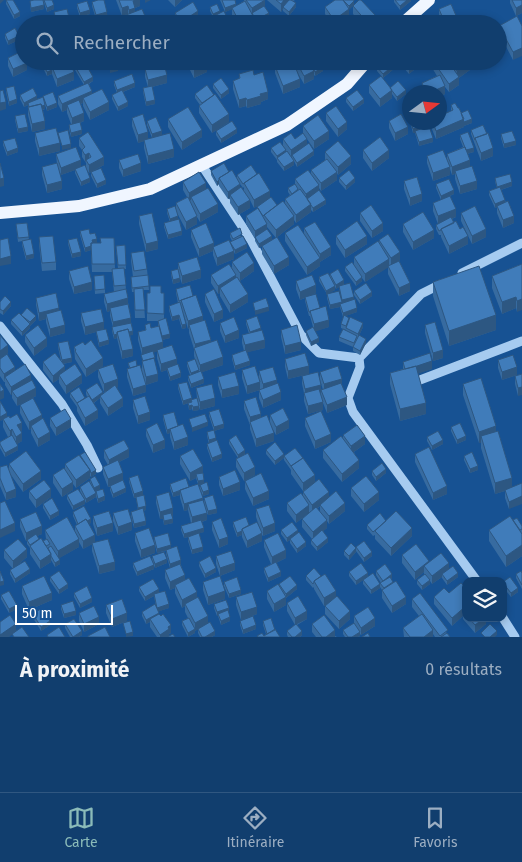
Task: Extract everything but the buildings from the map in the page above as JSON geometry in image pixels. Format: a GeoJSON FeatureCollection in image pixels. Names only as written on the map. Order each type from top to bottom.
{"type":"FeatureCollection","features":[{"type":"Feature","properties":{"kind":"main road"},"geometry":{"type":"LineString","coordinates":[[412,15],[429,0]]}},
{"type":"Feature","properties":{"kind":"main road"},"geometry":{"type":"LineString","coordinates":[[0,213],[79,206],[150,189],[287,125],[346,84],[359,70]]}},
{"type":"Feature","properties":{"kind":"street"},"geometry":{"type":"LineString","coordinates":[[201,164],[251,240],[301,335],[319,353],[359,358]]}},
{"type":"Feature","properties":{"kind":"street"},"geometry":{"type":"LineString","coordinates":[[359,358],[421,294],[522,243]]}},
{"type":"Feature","properties":{"kind":"street"},"geometry":{"type":"LineString","coordinates":[[0,326],[62,404],[87,445],[98,468]]}},
{"type":"Feature","properties":{"kind":"street"},"geometry":{"type":"LineString","coordinates":[[420,380],[522,341]]}},
{"type":"Feature","properties":{"kind":"street"},"geometry":{"type":"LineString","coordinates":[[359,358],[360,367],[348,398],[353,412],[474,577]]}},
{"type":"Feature","properties":{"kind":"street"},"geometry":{"type":"LineString","coordinates":[[506,622],[515,637]]}}]}
